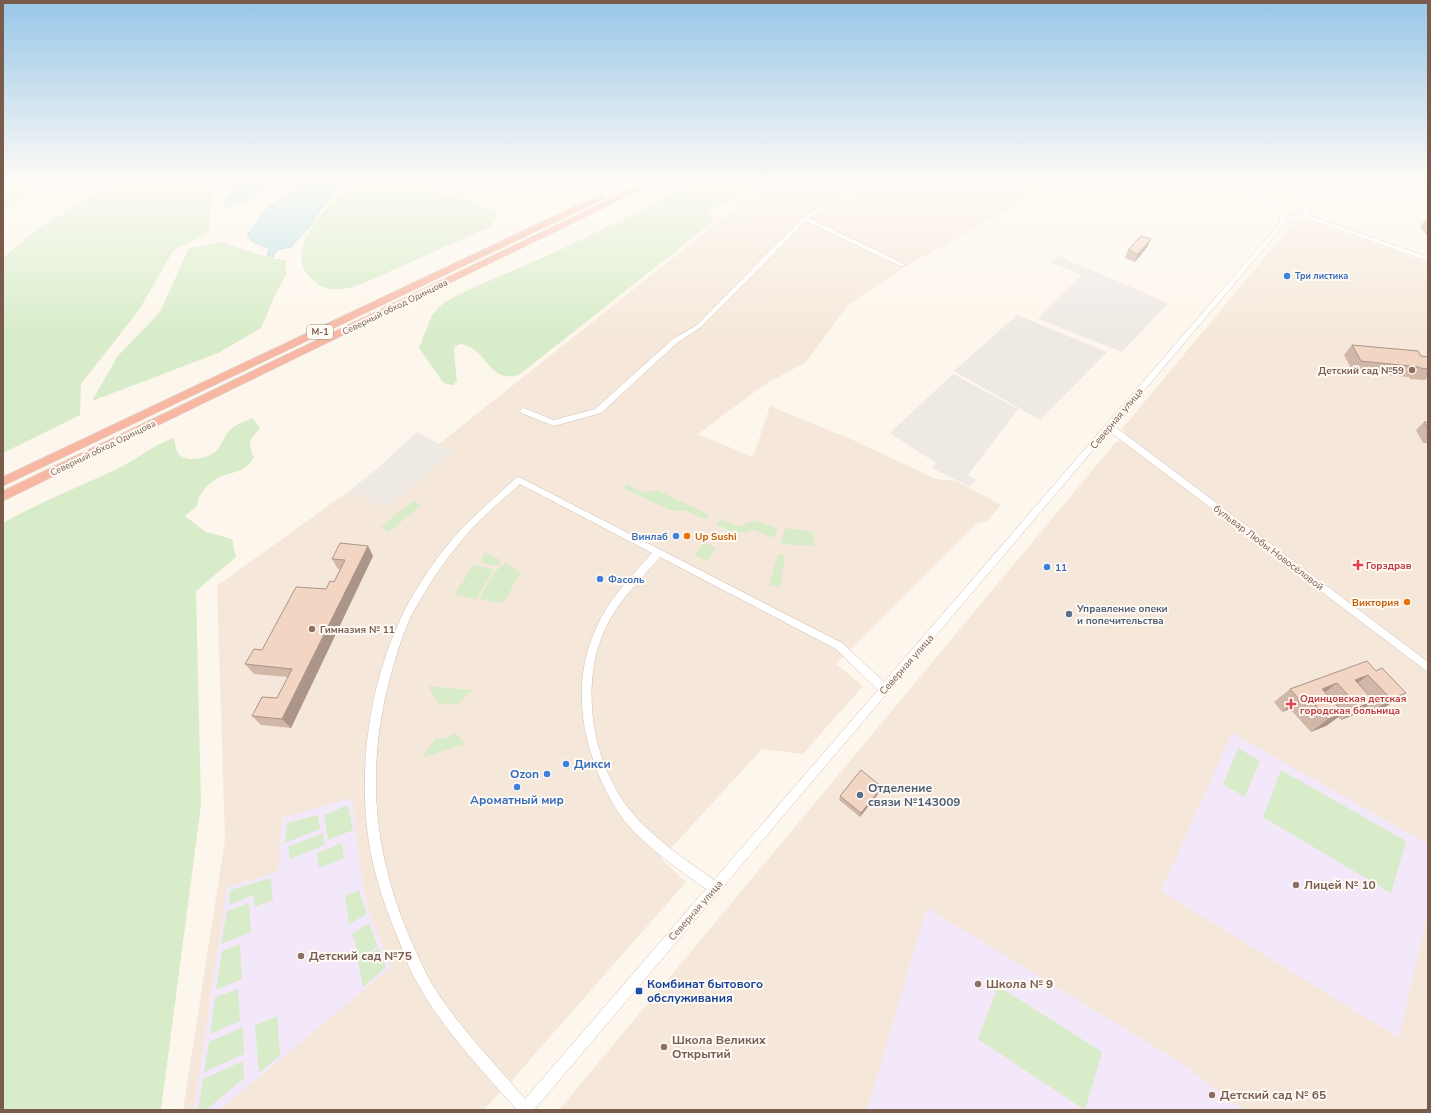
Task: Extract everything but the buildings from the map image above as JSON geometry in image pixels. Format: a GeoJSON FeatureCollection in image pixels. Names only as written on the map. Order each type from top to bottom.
{"type":"FeatureCollection","features":[{"type":"Feature","properties":{"kind":"highway","name":"Северный обход Одинцова"},"geometry":{"type":"LineString","coordinates":[[3,482],[528,232]]}},
{"type":"Feature","properties":{"kind":"highway","name":"Северный обход Одинцова"},"geometry":{"type":"LineString","coordinates":[[3,496],[550,232]]}},
{"type":"Feature","properties":{"kind":"street"},"geometry":{"type":"LineString","coordinates":[[524,411],[554,423],[598,411],[675,341],[699,326],[791,232]]}},
{"type":"Feature","properties":{"kind":"street"},"geometry":{"type":"LineString","coordinates":[[834,232],[902,265]]}},
{"type":"Feature","properties":{"kind":"street","name":"Северная улица"},"geometry":{"type":"LineString","coordinates":[[525,1110],[1275,232]]}},
{"type":"Feature","properties":{"kind":"street"},"geometry":{"type":"LineString","coordinates":[[1351,232],[1428,259]]}},
{"type":"Feature","properties":{"kind":"street","name":"бульвар Любы Новосёловой"},"geometry":{"type":"LineString","coordinates":[[1109,427],[1428,668]]}},
{"type":"Feature","properties":{"kind":"street"},"geometry":{"type":"LineString","coordinates":[[525,1110],[467,1043],[436,1003],[422,978],[391,906],[384,884],[377,853],[371,796],[372,740],[381,688],[399,632],[427,581],[470,525],[519,480],[839,646],[884,689]]}},
{"type":"Feature","properties":{"kind":"street"},"geometry":{"type":"LineString","coordinates":[[659,552],[622,593],[604,621],[597,636],[586,685],[586,720],[592,745],[601,770],[615,797],[630,819],[668,853],[714,888]]}},
{"type":"Feature","properties":{"kind":"shaded area"},"geometry":{"type":"Polygon","coordinates":[[[706,232],[968,232],[906,266],[849,304],[806,362],[764,385],[698,434],[753,457],[770,406],[855,441],[936,479],[956,481],[1001,505],[987,521],[977,523],[836,664],[863,686],[803,754],[762,749],[661,859],[686,882],[512,1080],[483,1110],[183,1110],[225,840],[217,586],[350,490],[387,508],[454,452],[439,444],[706,232]]]}},
{"type":"Feature","properties":{"kind":"shaded area"},"geometry":{"type":"Polygon","coordinates":[[[1286,232],[1341,232],[1428,263],[1428,665],[1128,437],[1122,429],[1286,232]]]}},
{"type":"Feature","properties":{"kind":"shaded area"},"geometry":{"type":"Polygon","coordinates":[[[1058,256],[1168,303],[1122,352],[1038,319],[1082,275],[1050,262],[1058,256]]]}},
{"type":"Feature","properties":{"kind":"shaded area"},"geometry":{"type":"Polygon","coordinates":[[[1017,315],[1107,352],[1040,420],[954,371],[1017,315]]]}},
{"type":"Feature","properties":{"kind":"shaded area"},"geometry":{"type":"Polygon","coordinates":[[[953,374],[1018,409],[968,475],[976,480],[970,487],[932,468],[936,463],[890,433],[953,374]]]}},
{"type":"Feature","properties":{"kind":"shaded area"},"geometry":{"type":"Polygon","coordinates":[[[417,432],[454,452],[387,508],[350,490],[377,469],[417,432]]]}},
{"type":"Feature","properties":{"kind":"shaded area"},"geometry":{"type":"Polygon","coordinates":[[[1119,441],[1125,443],[1428,668],[1428,1110],[559,1110],[1115,443],[1119,441]]]}},
{"type":"Feature","properties":{"kind":"shaded area","name":"Лицей № 10"},"geometry":{"type":"Polygon","coordinates":[[[1232,733],[1428,844],[1428,911],[1399,1038],[1161,891],[1232,733]]]}},
{"type":"Feature","properties":{"kind":"shaded area","name":"Детский сад №75"},"geometry":{"type":"Polygon","coordinates":[[[352,798],[363,888],[371,917],[391,967],[219,1110],[194,1110],[227,887],[278,872],[282,818],[352,798]]]}},
{"type":"Feature","properties":{"kind":"shaded area","name":"Школа № 9"},"geometry":{"type":"Polygon","coordinates":[[[927,908],[1181,1063],[1244,1110],[867,1110],[927,908]]]}},
{"type":"Feature","properties":{"kind":"green space"},"geometry":{"type":"Polygon","coordinates":[[[34,232],[209,232],[173,251],[139,310],[81,384],[80,415],[3,453],[3,258],[34,232]]]}},
{"type":"Feature","properties":{"kind":"green space"},"geometry":{"type":"Polygon","coordinates":[[[310,232],[479,232],[359,285],[341,289],[331,289],[320,286],[313,280],[304,268],[301,255],[310,232]]]}},
{"type":"Feature","properties":{"kind":"green space"},"geometry":{"type":"Polygon","coordinates":[[[597,232],[700,232],[519,375],[500,375],[477,352],[470,347],[461,344],[455,346],[454,351],[457,381],[453,385],[446,384],[442,381],[419,348],[432,315],[443,303],[470,289],[542,258],[597,232]]]}},
{"type":"Feature","properties":{"kind":"green space"},"geometry":{"type":"Polygon","coordinates":[[[223,242],[253,253],[286,261],[285,268],[287,273],[275,295],[261,328],[218,353],[92,401],[117,357],[160,312],[189,248],[223,242]]]}},
{"type":"Feature","properties":{"kind":"green space"},"geometry":{"type":"Polygon","coordinates":[[[253,418],[260,429],[253,436],[250,442],[250,449],[254,457],[252,460],[243,469],[220,477],[206,487],[200,496],[197,506],[185,516],[206,532],[232,539],[236,557],[196,591],[201,805],[161,1110],[3,1110],[3,523],[45,501],[117,469],[174,438],[177,451],[181,456],[190,459],[206,457],[217,450],[233,427],[253,418]]]}},
{"type":"Feature","properties":{"kind":"green space"},"geometry":{"type":"Polygon","coordinates":[[[627,484],[644,493],[657,490],[709,515],[706,520],[687,511],[670,510],[623,488],[627,484]]]}},
{"type":"Feature","properties":{"kind":"green space"},"geometry":{"type":"Polygon","coordinates":[[[413,501],[421,505],[389,532],[381,527],[413,501]]]}},
{"type":"Feature","properties":{"kind":"green space"},"geometry":{"type":"Polygon","coordinates":[[[721,519],[738,527],[755,520],[778,529],[773,538],[751,529],[749,532],[732,532],[716,525],[721,519]]]}},
{"type":"Feature","properties":{"kind":"green space"},"geometry":{"type":"Polygon","coordinates":[[[785,528],[813,532],[814,546],[781,544],[785,528]]]}},
{"type":"Feature","properties":{"kind":"green space"},"geometry":{"type":"Polygon","coordinates":[[[704,542],[716,548],[707,561],[694,555],[704,542]]]}},
{"type":"Feature","properties":{"kind":"green space"},"geometry":{"type":"Polygon","coordinates":[[[486,552],[502,561],[496,566],[483,563],[481,558],[486,552]]]}},
{"type":"Feature","properties":{"kind":"green space"},"geometry":{"type":"Polygon","coordinates":[[[778,554],[785,555],[780,587],[769,585],[778,554]]]}},
{"type":"Feature","properties":{"kind":"green space"},"geometry":{"type":"Polygon","coordinates":[[[506,563],[521,573],[504,601],[500,603],[481,600],[480,597],[491,578],[498,569],[506,563]]]}},
{"type":"Feature","properties":{"kind":"green space"},"geometry":{"type":"Polygon","coordinates":[[[474,564],[494,570],[475,600],[455,594],[474,564]]]}},
{"type":"Feature","properties":{"kind":"green space"},"geometry":{"type":"Polygon","coordinates":[[[428,686],[473,690],[457,705],[447,703],[440,705],[428,686]]]}},
{"type":"Feature","properties":{"kind":"green space"},"geometry":{"type":"Polygon","coordinates":[[[455,733],[465,744],[422,758],[436,738],[443,739],[455,733]]]}},
{"type":"Feature","properties":{"kind":"green space"},"geometry":{"type":"Polygon","coordinates":[[[1238,748],[1260,761],[1245,797],[1223,784],[1238,748]]]}},
{"type":"Feature","properties":{"kind":"green space"},"geometry":{"type":"Polygon","coordinates":[[[1281,770],[1406,841],[1391,893],[1263,817],[1281,770]]]}},
{"type":"Feature","properties":{"kind":"green space"},"geometry":{"type":"Polygon","coordinates":[[[348,805],[353,830],[328,840],[324,815],[348,805]]]}},
{"type":"Feature","properties":{"kind":"green space"},"geometry":{"type":"Polygon","coordinates":[[[318,815],[320,829],[285,843],[287,823],[318,815]]]}},
{"type":"Feature","properties":{"kind":"green space"},"geometry":{"type":"Polygon","coordinates":[[[323,833],[324,845],[290,859],[288,847],[323,833]]]}},
{"type":"Feature","properties":{"kind":"green space"},"geometry":{"type":"Polygon","coordinates":[[[342,843],[344,858],[319,868],[317,853],[342,843]]]}},
{"type":"Feature","properties":{"kind":"green space"},"geometry":{"type":"Polygon","coordinates":[[[271,878],[273,900],[255,907],[253,895],[229,905],[230,890],[271,878]]]}},
{"type":"Feature","properties":{"kind":"green space"},"geometry":{"type":"Polygon","coordinates":[[[359,890],[367,914],[349,924],[345,896],[359,890]]]}},
{"type":"Feature","properties":{"kind":"green space"},"geometry":{"type":"Polygon","coordinates":[[[249,903],[251,932],[221,944],[227,911],[249,903]]]}},
{"type":"Feature","properties":{"kind":"green space"},"geometry":{"type":"Polygon","coordinates":[[[369,923],[378,947],[358,958],[356,945],[352,934],[369,923]]]}},
{"type":"Feature","properties":{"kind":"green space"},"geometry":{"type":"Polygon","coordinates":[[[240,944],[242,979],[216,990],[222,951],[240,944]]]}},
{"type":"Feature","properties":{"kind":"green space"},"geometry":{"type":"Polygon","coordinates":[[[379,948],[386,967],[363,987],[358,961],[379,948]]]}},
{"type":"Feature","properties":{"kind":"green space"},"geometry":{"type":"Polygon","coordinates":[[[998,986],[1102,1052],[1085,1110],[978,1039],[998,986]]]}},
{"type":"Feature","properties":{"kind":"green space"},"geometry":{"type":"Polygon","coordinates":[[[238,989],[240,1021],[210,1034],[215,997],[238,989]]]}},
{"type":"Feature","properties":{"kind":"green space"},"geometry":{"type":"Polygon","coordinates":[[[277,1016],[280,1055],[259,1073],[255,1025],[277,1016]]]}},
{"type":"Feature","properties":{"kind":"green space"},"geometry":{"type":"Polygon","coordinates":[[[243,1027],[244,1054],[204,1072],[209,1042],[243,1027]]]}},
{"type":"Feature","properties":{"kind":"green space"},"geometry":{"type":"Polygon","coordinates":[[[243,1061],[244,1078],[206,1110],[198,1110],[203,1079],[243,1061]]]}},
{"type":"Feature","properties":{"kind":"water"},"geometry":{"type":"Polygon","coordinates":[[[249,232],[305,232],[291,247],[277,250],[274,257],[268,256],[267,253],[270,249],[253,242],[247,235],[249,232]]]}},
{"type":"Feature","properties":{"kind":"place","name":"Три листика"},"geometry":{"type":"Point","coordinates":[1287,276]}},
{"type":"Feature","properties":{"kind":"place","name":"Детский сад №59"},"geometry":{"type":"Point","coordinates":[1412,370]}},
{"type":"Feature","properties":{"kind":"place","name":"Винлаб"},"geometry":{"type":"Point","coordinates":[676,536]}},
{"type":"Feature","properties":{"kind":"place","name":"Up Sushi"},"geometry":{"type":"Point","coordinates":[687,536]}},
{"type":"Feature","properties":{"kind":"place","name":"Горздрав"},"geometry":{"type":"Point","coordinates":[1358,565]}},
{"type":"Feature","properties":{"kind":"place","name":"11"},"geometry":{"type":"Point","coordinates":[1047,567]}},
{"type":"Feature","properties":{"kind":"place","name":"Фасоль"},"geometry":{"type":"Point","coordinates":[600,579]}},
{"type":"Feature","properties":{"kind":"place","name":"Виктория"},"geometry":{"type":"Point","coordinates":[1407,602]}},
{"type":"Feature","properties":{"kind":"place","name":"Управление опеки и попечительства"},"geometry":{"type":"Point","coordinates":[1069,614]}},
{"type":"Feature","properties":{"kind":"place","name":"Гимназия № 11"},"geometry":{"type":"Point","coordinates":[312,629]}},
{"type":"Feature","properties":{"kind":"place","name":"Одинцовская детская городская больница"},"geometry":{"type":"Point","coordinates":[1291,704]}},
{"type":"Feature","properties":{"kind":"place","name":"Дикси"},"geometry":{"type":"Point","coordinates":[566,764]}},
{"type":"Feature","properties":{"kind":"place","name":"Ozon"},"geometry":{"type":"Point","coordinates":[547,774]}},
{"type":"Feature","properties":{"kind":"place","name":"Ароматный мир"},"geometry":{"type":"Point","coordinates":[517,787]}},
{"type":"Feature","properties":{"kind":"place","name":"Отделение связи №143009"},"geometry":{"type":"Point","coordinates":[860,795]}},
{"type":"Feature","properties":{"kind":"place","name":"Лицей № 10"},"geometry":{"type":"Point","coordinates":[1296,885]}},
{"type":"Feature","properties":{"kind":"place","name":"Детский сад №75"},"geometry":{"type":"Point","coordinates":[301,956]}},
{"type":"Feature","properties":{"kind":"place","name":"Школа № 9"},"geometry":{"type":"Point","coordinates":[978,984]}},
{"type":"Feature","properties":{"kind":"place","name":"Комбинат бытового обслуживания"},"geometry":{"type":"Point","coordinates":[639,991]}},
{"type":"Feature","properties":{"kind":"place","name":"Школа Великих Открытий"},"geometry":{"type":"Point","coordinates":[664,1047]}},
{"type":"Feature","properties":{"kind":"place","name":"Детский сад № 65"},"geometry":{"type":"Point","coordinates":[1212,1095]}}]}
